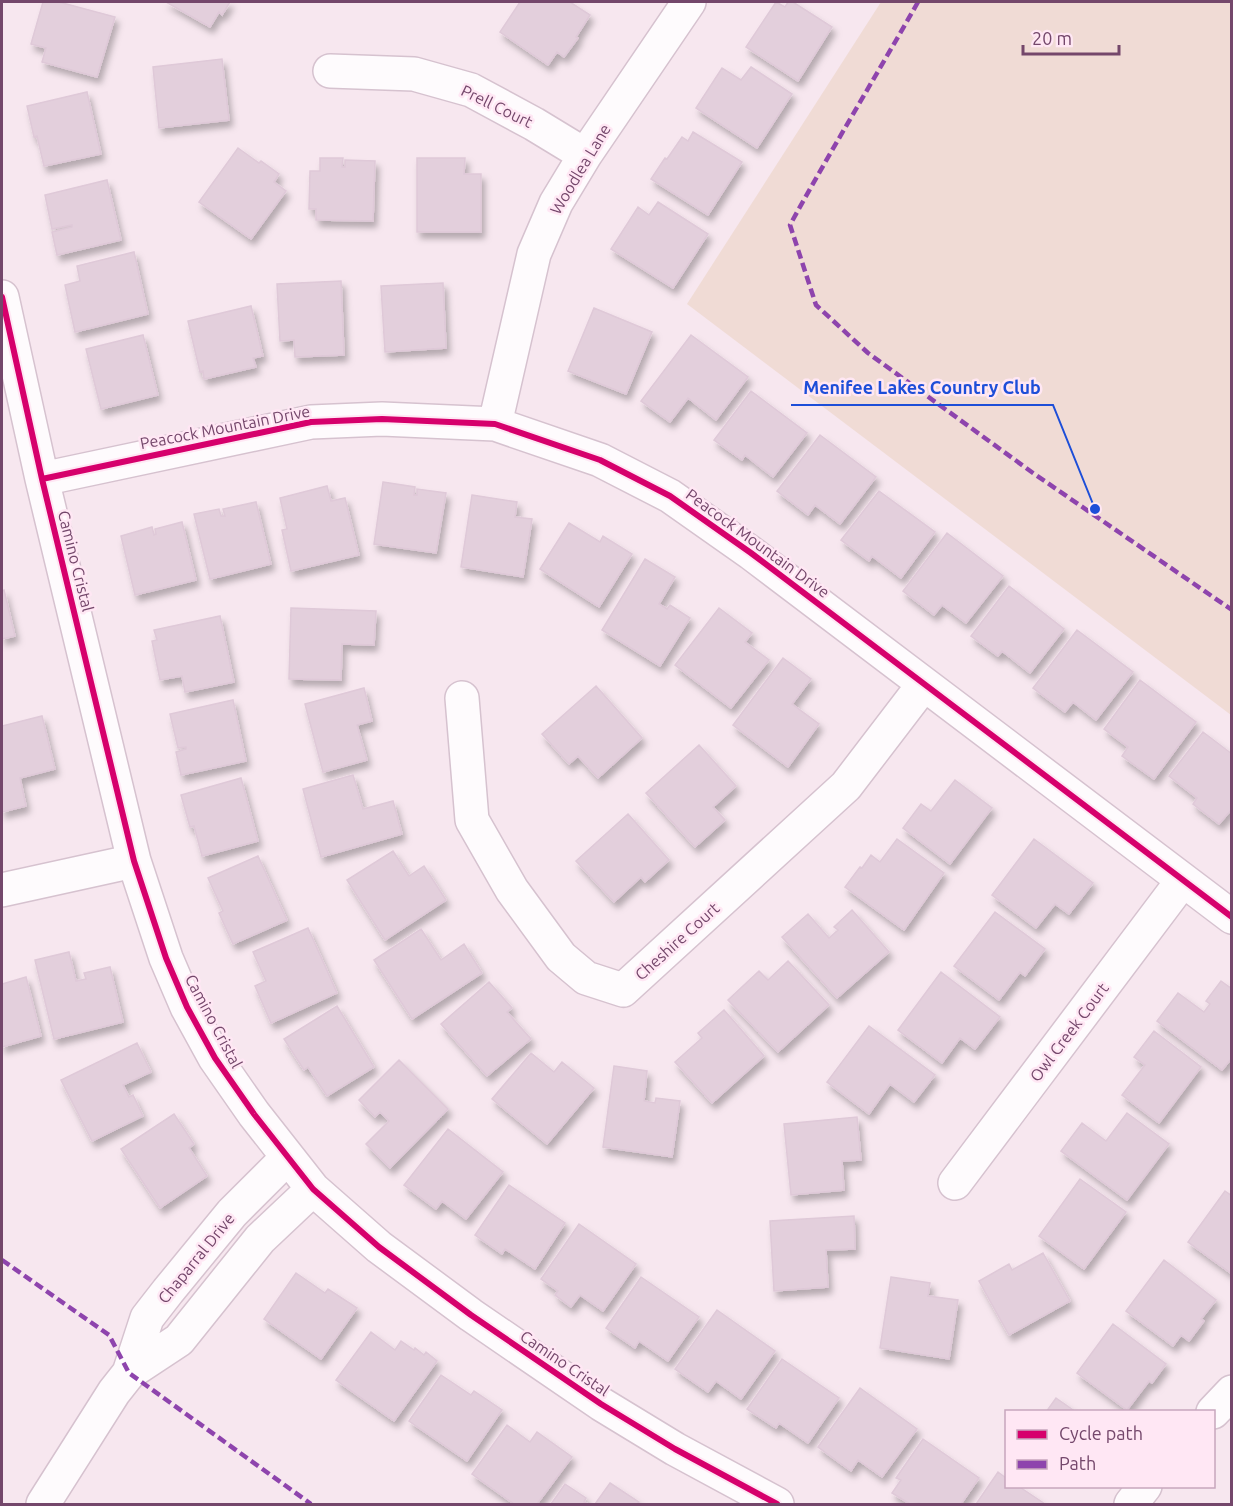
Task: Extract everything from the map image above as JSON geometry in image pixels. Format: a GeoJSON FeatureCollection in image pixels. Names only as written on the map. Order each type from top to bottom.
{"type":"FeatureCollection","features":[{"type":"Feature","properties":{"kind":"street","name":"Woodlea Lane"},"geometry":{"type":"LineString","coordinates":[[495,424],[534,254],[556,203],[585,155],[689,2]]}},
{"type":"Feature","properties":{"kind":"street","name":"Prell Court"},"geometry":{"type":"LineString","coordinates":[[330,71],[414,74],[471,90],[585,155]]}},
{"type":"Feature","properties":{"kind":"street","name":"Camino Cristal"},"geometry":{"type":"LineString","coordinates":[[2,297],[42,479],[134,861],[166,958],[187,1007],[215,1058],[254,1114],[313,1189],[379,1247],[471,1315],[601,1404],[675,1449],[777,1504]]}},
{"type":"Feature","properties":{"kind":"street","name":"Peacock Mountain Drive"},"geometry":{"type":"LineString","coordinates":[[42,479],[311,422],[382,419],[495,424],[600,459],[669,496],[751,553],[1232,917]]}},
{"type":"Feature","properties":{"kind":"street","name":"Cheshire Court"},"geometry":{"type":"LineString","coordinates":[[462,698],[472,820],[512,890],[561,957],[586,978],[623,990],[846,786],[924,684]]}},
{"type":"Feature","properties":{"kind":"street"},"geometry":{"type":"LineString","coordinates":[[2,890],[134,861]]}},
{"type":"Feature","properties":{"kind":"street","name":"Owl Creek Court"},"geometry":{"type":"LineString","coordinates":[[955,1183],[1183,880]]}},
{"type":"Feature","properties":{"kind":"street","name":"Chaparral Drive"},"geometry":{"type":"LineString","coordinates":[[129,1373],[147,1318],[232,1213],[287,1158]]}},
{"type":"Feature","properties":{"kind":"street","name":"Chaparral Drive"},"geometry":{"type":"LineString","coordinates":[[43,1504],[114,1392],[129,1373],[179,1340],[260,1239],[313,1189]]}},
{"type":"Feature","properties":{"kind":"street"},"geometry":{"type":"LineString","coordinates":[[1215,1410],[1232,1392]]}},
{"type":"Feature","properties":{"kind":"street"},"geometry":{"type":"LineString","coordinates":[[1131,1504],[1143,1488]]}},
{"type":"Feature","properties":{"kind":"shaded area"},"geometry":{"type":"Polygon","coordinates":[[[881,2],[1231,2],[1231,715],[687,304],[881,2]]]}},
{"type":"Feature","properties":{"kind":"building"},"geometry":{"type":"Polygon","coordinates":[[[43,2],[59,2],[115,17],[97,77],[42,62],[46,48],[31,44],[43,2]]]}},
{"type":"Feature","properties":{"kind":"building"},"geometry":{"type":"Polygon","coordinates":[[[166,2],[230,2],[222,15],[219,12],[210,27],[166,2]]]}},
{"type":"Feature","properties":{"kind":"building"},"geometry":{"type":"Polygon","coordinates":[[[520,2],[570,2],[590,15],[576,37],[578,38],[564,57],[557,52],[548,65],[500,32],[520,2]]]}},
{"type":"Feature","properties":{"kind":"building"},"geometry":{"type":"Polygon","coordinates":[[[776,2],[785,7],[788,2],[793,2],[832,27],[798,81],[746,47],[776,2]]]}},
{"type":"Feature","properties":{"kind":"building"},"geometry":{"type":"Polygon","coordinates":[[[222,59],[229,120],[159,128],[153,67],[222,59]]]}},
{"type":"Feature","properties":{"kind":"building"},"geometry":{"type":"Polygon","coordinates":[[[751,67],[792,94],[757,148],[696,108],[722,68],[741,80],[751,67]]]}},
{"type":"Feature","properties":{"kind":"building"},"geometry":{"type":"Polygon","coordinates":[[[87,92],[101,154],[44,166],[27,106],[87,92]]]}},
{"type":"Feature","properties":{"kind":"building"},"geometry":{"type":"Polygon","coordinates":[[[693,132],[742,162],[708,215],[651,179],[682,137],[688,141],[693,132]]]}},
{"type":"Feature","properties":{"kind":"building"},"geometry":{"type":"Polygon","coordinates":[[[238,148],[279,174],[274,182],[286,191],[251,239],[199,202],[238,148]]]}},
{"type":"Feature","properties":{"kind":"building"},"geometry":{"type":"Polygon","coordinates":[[[320,158],[343,158],[342,167],[345,167],[345,160],[375,161],[373,221],[316,220],[316,209],[309,209],[310,171],[320,171],[320,158]]]}},
{"type":"Feature","properties":{"kind":"building"},"geometry":{"type":"Polygon","coordinates":[[[417,158],[465,158],[464,174],[481,174],[481,232],[417,232],[417,158]]]}},
{"type":"Feature","properties":{"kind":"building"},"geometry":{"type":"Polygon","coordinates":[[[107,180],[121,240],[57,255],[52,232],[72,227],[72,225],[52,229],[45,195],[107,180]]]}},
{"type":"Feature","properties":{"kind":"building"},"geometry":{"type":"Polygon","coordinates":[[[658,202],[708,234],[673,288],[611,249],[638,207],[649,215],[658,202]]]}},
{"type":"Feature","properties":{"kind":"building"},"geometry":{"type":"Polygon","coordinates":[[[134,252],[148,314],[75,332],[65,285],[80,281],[77,266],[134,252]]]}},
{"type":"Feature","properties":{"kind":"building"},"geometry":{"type":"Polygon","coordinates":[[[341,281],[344,355],[295,357],[294,340],[280,341],[277,284],[341,281]]]}},
{"type":"Feature","properties":{"kind":"building"},"geometry":{"type":"Polygon","coordinates":[[[443,283],[446,348],[385,352],[381,286],[443,283]]]}},
{"type":"Feature","properties":{"kind":"building"},"geometry":{"type":"Polygon","coordinates":[[[251,306],[263,356],[253,358],[256,367],[204,379],[203,371],[200,372],[188,321],[251,306]]]}},
{"type":"Feature","properties":{"kind":"building"},"geometry":{"type":"Polygon","coordinates":[[[594,308],[652,332],[626,394],[568,371],[594,308]]]}},
{"type":"Feature","properties":{"kind":"building"},"geometry":{"type":"Polygon","coordinates":[[[143,335],[158,395],[101,409],[86,349],[143,335]]]}},
{"type":"Feature","properties":{"kind":"building"},"geometry":{"type":"Polygon","coordinates":[[[691,335],[748,377],[716,420],[688,398],[670,422],[641,401],[691,335]]]}},
{"type":"Feature","properties":{"kind":"building"},"geometry":{"type":"Polygon","coordinates":[[[751,391],[807,433],[773,477],[745,455],[742,460],[714,440],[751,391]]]}},
{"type":"Feature","properties":{"kind":"building"},"geometry":{"type":"Polygon","coordinates":[[[820,435],[876,477],[840,524],[815,505],[808,515],[777,491],[820,435]]]}},
{"type":"Feature","properties":{"kind":"building"},"geometry":{"type":"Polygon","coordinates":[[[383,482],[415,487],[414,495],[417,495],[417,489],[446,493],[436,553],[374,544],[383,482]]]}},
{"type":"Feature","properties":{"kind":"building"},"geometry":{"type":"Polygon","coordinates":[[[327,486],[331,501],[345,498],[359,555],[291,571],[282,530],[287,529],[280,498],[327,486]]]}},
{"type":"Feature","properties":{"kind":"building"},"geometry":{"type":"Polygon","coordinates":[[[879,491],[935,532],[901,578],[872,556],[869,561],[841,540],[879,491]]]}},
{"type":"Feature","properties":{"kind":"building"},"geometry":{"type":"Polygon","coordinates":[[[472,495],[517,502],[515,517],[532,519],[523,577],[461,567],[472,495]]]}},
{"type":"Feature","properties":{"kind":"building"},"geometry":{"type":"Polygon","coordinates":[[[256,502],[271,564],[210,579],[194,514],[219,509],[221,516],[225,516],[223,509],[256,502]]]}},
{"type":"Feature","properties":{"kind":"building"},"geometry":{"type":"Polygon","coordinates":[[[182,522],[196,580],[135,595],[121,536],[152,527],[154,535],[156,534],[155,529],[182,522]]]}},
{"type":"Feature","properties":{"kind":"building"},"geometry":{"type":"Polygon","coordinates":[[[569,523],[600,542],[603,536],[632,554],[599,607],[540,569],[569,523]]]}},
{"type":"Feature","properties":{"kind":"building"},"geometry":{"type":"Polygon","coordinates":[[[947,533],[1003,576],[966,623],[942,605],[934,615],[903,591],[947,533]]]}},
{"type":"Feature","properties":{"kind":"building"},"geometry":{"type":"Polygon","coordinates":[[[645,559],[675,577],[659,604],[667,609],[670,605],[690,618],[660,666],[602,630],[645,559]]]}},
{"type":"Feature","properties":{"kind":"building"},"geometry":{"type":"Polygon","coordinates":[[[1009,586],[1064,629],[1030,673],[1002,651],[998,656],[971,636],[1009,586]]]}},
{"type":"Feature","properties":{"kind":"building"},"geometry":{"type":"Polygon","coordinates":[[[4,590],[15,636],[2,639],[2,591],[4,590]]]}},
{"type":"Feature","properties":{"kind":"building"},"geometry":{"type":"Polygon","coordinates":[[[291,608],[376,611],[374,645],[342,644],[341,680],[289,679],[291,608]]]}},
{"type":"Feature","properties":{"kind":"building"},"geometry":{"type":"Polygon","coordinates":[[[719,608],[752,633],[745,642],[769,660],[731,708],[675,665],[719,608]]]}},
{"type":"Feature","properties":{"kind":"building"},"geometry":{"type":"Polygon","coordinates":[[[220,616],[234,682],[185,692],[182,676],[160,680],[152,641],[157,640],[154,630],[220,616]]]}},
{"type":"Feature","properties":{"kind":"building"},"geometry":{"type":"Polygon","coordinates":[[[1077,630],[1133,672],[1096,720],[1073,702],[1065,712],[1033,688],[1077,630]]]}},
{"type":"Feature","properties":{"kind":"building"},"geometry":{"type":"Polygon","coordinates":[[[783,658],[811,679],[792,704],[819,724],[788,767],[733,725],[783,658]]]}},
{"type":"Feature","properties":{"kind":"building"},"geometry":{"type":"Polygon","coordinates":[[[1140,680],[1196,722],[1154,779],[1122,756],[1128,747],[1104,729],[1140,680]]]}},
{"type":"Feature","properties":{"kind":"building"},"geometry":{"type":"Polygon","coordinates":[[[596,686],[642,738],[598,778],[578,756],[569,764],[542,734],[596,686]]]}},
{"type":"Feature","properties":{"kind":"building"},"geometry":{"type":"Polygon","coordinates":[[[364,688],[372,721],[357,725],[367,760],[323,772],[305,704],[364,688]]]}},
{"type":"Feature","properties":{"kind":"building"},"geometry":{"type":"Polygon","coordinates":[[[233,700],[246,761],[181,775],[176,752],[186,747],[178,748],[170,714],[233,700]]]}},
{"type":"Feature","properties":{"kind":"building"},"geometry":{"type":"Polygon","coordinates":[[[42,716],[55,769],[20,778],[26,806],[2,812],[2,726],[42,716]]]}},
{"type":"Feature","properties":{"kind":"building"},"geometry":{"type":"Polygon","coordinates":[[[1203,732],[1232,754],[1232,809],[1219,824],[1193,804],[1197,798],[1169,776],[1203,732]]]}},
{"type":"Feature","properties":{"kind":"building"},"geometry":{"type":"Polygon","coordinates":[[[699,745],[736,786],[713,807],[725,820],[695,847],[646,793],[699,745]]]}},
{"type":"Feature","properties":{"kind":"building"},"geometry":{"type":"Polygon","coordinates":[[[353,775],[363,809],[393,801],[402,834],[321,857],[303,789],[353,775]]]}},
{"type":"Feature","properties":{"kind":"building"},"geometry":{"type":"Polygon","coordinates":[[[241,778],[258,841],[202,856],[194,826],[190,827],[181,795],[241,778]]]}},
{"type":"Feature","properties":{"kind":"building"},"geometry":{"type":"Polygon","coordinates":[[[955,780],[992,808],[950,864],[903,828],[921,804],[931,811],[955,780]]]}},
{"type":"Feature","properties":{"kind":"building"},"geometry":{"type":"Polygon","coordinates":[[[628,814],[669,860],[645,882],[641,877],[614,902],[576,861],[628,814]]]}},
{"type":"Feature","properties":{"kind":"building"},"geometry":{"type":"Polygon","coordinates":[[[897,839],[944,873],[904,930],[845,887],[871,855],[880,862],[897,839]]]}},
{"type":"Feature","properties":{"kind":"building"},"geometry":{"type":"Polygon","coordinates":[[[1034,839],[1093,883],[1069,914],[1055,904],[1036,928],[992,895],[1034,839]]]}},
{"type":"Feature","properties":{"kind":"building"},"geometry":{"type":"Polygon","coordinates":[[[393,851],[409,876],[424,866],[446,900],[385,940],[347,880],[393,851]]]}},
{"type":"Feature","properties":{"kind":"building"},"geometry":{"type":"Polygon","coordinates":[[[258,856],[287,920],[233,944],[219,913],[223,911],[208,878],[258,856]]]}},
{"type":"Feature","properties":{"kind":"building"},"geometry":{"type":"Polygon","coordinates":[[[852,910],[889,952],[837,998],[782,937],[808,914],[829,938],[838,930],[834,927],[852,910]]]}},
{"type":"Feature","properties":{"kind":"building"},"geometry":{"type":"Polygon","coordinates":[[[995,912],[1045,949],[1025,976],[1020,972],[999,1000],[954,966],[995,912]]]}},
{"type":"Feature","properties":{"kind":"building"},"geometry":{"type":"Polygon","coordinates":[[[308,928],[337,993],[271,1023],[255,986],[266,981],[253,952],[308,928]]]}},
{"type":"Feature","properties":{"kind":"building"},"geometry":{"type":"Polygon","coordinates":[[[421,929],[441,960],[464,944],[482,973],[412,1019],[374,960],[421,929]]]}},
{"type":"Feature","properties":{"kind":"building"},"geometry":{"type":"Polygon","coordinates":[[[69,952],[76,981],[86,979],[84,973],[110,967],[123,1022],[54,1039],[35,960],[69,952]]]}},
{"type":"Feature","properties":{"kind":"building"},"geometry":{"type":"Polygon","coordinates":[[[788,961],[829,1005],[778,1052],[728,1000],[759,971],[768,980],[788,961]]]}},
{"type":"Feature","properties":{"kind":"building"},"geometry":{"type":"Polygon","coordinates":[[[941,972],[1000,1017],[975,1049],[960,1038],[942,1063],[898,1030],[941,972]]]}},
{"type":"Feature","properties":{"kind":"building"},"geometry":{"type":"Polygon","coordinates":[[[26,977],[41,1036],[2,1047],[2,984],[26,977]]]}},
{"type":"Feature","properties":{"kind":"building"},"geometry":{"type":"Polygon","coordinates":[[[1221,981],[1232,989],[1232,1058],[1222,1070],[1157,1021],[1178,993],[1204,1012],[1210,1004],[1206,1001],[1221,981]]]}},
{"type":"Feature","properties":{"kind":"building"},"geometry":{"type":"Polygon","coordinates":[[[489,982],[512,1008],[507,1012],[531,1039],[487,1076],[441,1024],[489,982]]]}},
{"type":"Feature","properties":{"kind":"building"},"geometry":{"type":"Polygon","coordinates":[[[337,1006],[374,1067],[327,1096],[308,1067],[304,1070],[284,1039],[337,1006]]]}},
{"type":"Feature","properties":{"kind":"building"},"geometry":{"type":"Polygon","coordinates":[[[724,1010],[764,1056],[712,1103],[675,1062],[702,1038],[698,1033],[724,1010]]]}},
{"type":"Feature","properties":{"kind":"building"},"geometry":{"type":"Polygon","coordinates":[[[869,1026],[935,1075],[914,1102],[890,1084],[869,1114],[827,1082],[869,1026]]]}},
{"type":"Feature","properties":{"kind":"building"},"geometry":{"type":"Polygon","coordinates":[[[1154,1031],[1201,1067],[1159,1123],[1122,1095],[1145,1065],[1134,1057],[1154,1031]]]}},
{"type":"Feature","properties":{"kind":"building"},"geometry":{"type":"Polygon","coordinates":[[[137,1043],[151,1072],[123,1085],[129,1097],[133,1095],[143,1116],[92,1141],[61,1080],[137,1043]]]}},
{"type":"Feature","properties":{"kind":"building"},"geometry":{"type":"Polygon","coordinates":[[[531,1053],[554,1072],[562,1062],[594,1088],[547,1144],[492,1099],[531,1053]]]}},
{"type":"Feature","properties":{"kind":"building"},"geometry":{"type":"Polygon","coordinates":[[[399,1060],[448,1109],[390,1168],[366,1144],[389,1121],[380,1112],[375,1117],[359,1100],[399,1060]]]}},
{"type":"Feature","properties":{"kind":"building"},"geometry":{"type":"Polygon","coordinates":[[[614,1066],[647,1071],[644,1101],[655,1103],[656,1098],[680,1101],[672,1157],[603,1147],[614,1066]]]}},
{"type":"Feature","properties":{"kind":"building"},"geometry":{"type":"Polygon","coordinates":[[[1127,1113],[1169,1144],[1127,1200],[1061,1151],[1082,1123],[1106,1141],[1127,1113]]]}},
{"type":"Feature","properties":{"kind":"building"},"geometry":{"type":"Polygon","coordinates":[[[174,1114],[194,1144],[189,1148],[207,1176],[160,1208],[121,1149],[174,1114]]]}},
{"type":"Feature","properties":{"kind":"building"},"geometry":{"type":"Polygon","coordinates":[[[857,1117],[861,1160],[842,1161],[844,1190],[791,1195],[784,1124],[857,1117]]]}},
{"type":"Feature","properties":{"kind":"building"},"geometry":{"type":"Polygon","coordinates":[[[448,1129],[503,1172],[466,1219],[442,1201],[436,1209],[404,1185],[448,1129]]]}},
{"type":"Feature","properties":{"kind":"building"},"geometry":{"type":"Polygon","coordinates":[[[1080,1179],[1126,1212],[1084,1269],[1039,1236],[1080,1179]]]}},
{"type":"Feature","properties":{"kind":"building"},"geometry":{"type":"Polygon","coordinates":[[[509,1185],[565,1223],[535,1269],[505,1249],[502,1254],[475,1235],[509,1185]]]}},
{"type":"Feature","properties":{"kind":"building"},"geometry":{"type":"Polygon","coordinates":[[[1225,1191],[1232,1196],[1232,1274],[1188,1242],[1225,1191]]]}},
{"type":"Feature","properties":{"kind":"building"},"geometry":{"type":"Polygon","coordinates":[[[854,1216],[855,1249],[826,1250],[828,1287],[774,1291],[770,1221],[854,1216]]]}},
{"type":"Feature","properties":{"kind":"building"},"geometry":{"type":"Polygon","coordinates":[[[579,1224],[636,1264],[603,1311],[580,1295],[571,1307],[555,1295],[558,1291],[541,1279],[579,1224]]]}},
{"type":"Feature","properties":{"kind":"building"},"geometry":{"type":"Polygon","coordinates":[[[1043,1253],[1070,1301],[1009,1335],[979,1281],[1009,1264],[1012,1270],[1043,1253]]]}},
{"type":"Feature","properties":{"kind":"building"},"geometry":{"type":"Polygon","coordinates":[[[1164,1260],[1216,1300],[1201,1319],[1204,1321],[1189,1341],[1181,1335],[1173,1346],[1126,1311],[1164,1260]]]}},
{"type":"Feature","properties":{"kind":"building"},"geometry":{"type":"Polygon","coordinates":[[[296,1273],[325,1293],[328,1289],[357,1308],[321,1359],[264,1319],[296,1273]]]}},
{"type":"Feature","properties":{"kind":"building"},"geometry":{"type":"Polygon","coordinates":[[[641,1277],[699,1317],[668,1361],[639,1341],[635,1348],[606,1328],[641,1277]]]}},
{"type":"Feature","properties":{"kind":"building"},"geometry":{"type":"Polygon","coordinates":[[[891,1277],[930,1283],[928,1296],[958,1300],[949,1359],[880,1348],[891,1277]]]}},
{"type":"Feature","properties":{"kind":"building"},"geometry":{"type":"Polygon","coordinates":[[[717,1310],[775,1351],[741,1399],[716,1381],[708,1392],[675,1369],[717,1310]]]}},
{"type":"Feature","properties":{"kind":"building"},"geometry":{"type":"Polygon","coordinates":[[[1113,1324],[1166,1364],[1152,1383],[1149,1381],[1127,1410],[1077,1373],[1113,1324]]]}},
{"type":"Feature","properties":{"kind":"building"},"geometry":{"type":"Polygon","coordinates":[[[371,1332],[395,1350],[401,1341],[424,1355],[426,1352],[437,1361],[394,1421],[336,1380],[371,1332]]]}},
{"type":"Feature","properties":{"kind":"building"},"geometry":{"type":"Polygon","coordinates":[[[782,1359],[839,1398],[808,1443],[779,1423],[776,1428],[747,1409],[782,1359]]]}},
{"type":"Feature","properties":{"kind":"building"},"geometry":{"type":"Polygon","coordinates":[[[441,1375],[471,1395],[474,1391],[502,1410],[467,1461],[409,1421],[441,1375]]]}},
{"type":"Feature","properties":{"kind":"building"},"geometry":{"type":"Polygon","coordinates":[[[860,1388],[917,1429],[882,1477],[858,1460],[851,1471],[818,1447],[860,1388]]]}},
{"type":"Feature","properties":{"kind":"building"},"geometry":{"type":"Polygon","coordinates":[[[1056,1398],[1073,1410],[1047,1410],[1056,1398]]]}},
{"type":"Feature","properties":{"kind":"building"},"geometry":{"type":"Polygon","coordinates":[[[507,1425],[530,1442],[537,1432],[572,1457],[537,1504],[514,1504],[472,1474],[507,1425]]]}},
{"type":"Feature","properties":{"kind":"building"},"geometry":{"type":"Polygon","coordinates":[[[923,1439],[979,1478],[961,1504],[910,1504],[892,1493],[901,1480],[896,1478],[923,1439]]]}},
{"type":"Feature","properties":{"kind":"building"},"geometry":{"type":"Polygon","coordinates":[[[998,1472],[1005,1477],[1005,1488],[1021,1488],[1045,1504],[976,1504],[998,1472]]]}},
{"type":"Feature","properties":{"kind":"building"},"geometry":{"type":"Polygon","coordinates":[[[610,1483],[639,1502],[637,1504],[595,1504],[610,1483]]]}},
{"type":"Feature","properties":{"kind":"building"},"geometry":{"type":"Polygon","coordinates":[[[565,1484],[586,1498],[584,1502],[588,1504],[551,1504],[565,1484]]]}},
{"type":"Feature","properties":{"kind":"marked path"},"geometry":{"type":"LineString","coordinates":[[918,2],[790,225],[816,305],[868,353],[1033,473],[1232,610]]}},
{"type":"Feature","properties":{"kind":"marked path"},"geometry":{"type":"LineString","coordinates":[[2,1260],[109,1335],[129,1373],[311,1504]]}},
{"type":"Feature","properties":{"kind":"cycle path"},"geometry":{"type":"LineString","coordinates":[[2,297],[42,479],[134,861],[166,958],[187,1007],[215,1058],[254,1114],[313,1189],[379,1247],[471,1315],[601,1404],[675,1449],[777,1504]]}},
{"type":"Feature","properties":{"kind":"cycle path"},"geometry":{"type":"LineString","coordinates":[[42,479],[311,422],[382,419],[495,424],[600,460],[670,496],[751,553],[1232,917]]}},
{"type":"Feature","properties":{"kind":"place","name":"Menifee Lakes Country Club"},"geometry":{"type":"Point","coordinates":[1095,509]}}]}
